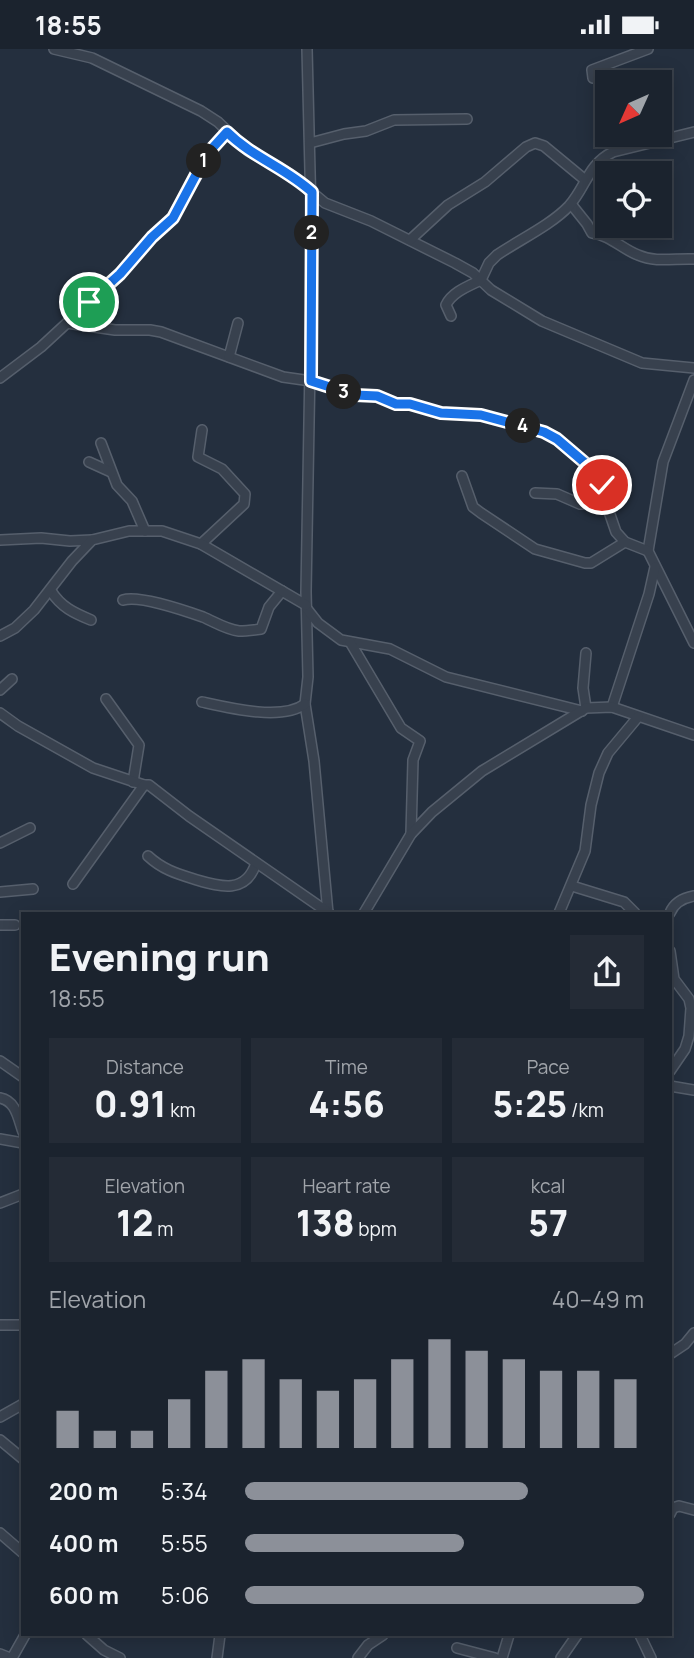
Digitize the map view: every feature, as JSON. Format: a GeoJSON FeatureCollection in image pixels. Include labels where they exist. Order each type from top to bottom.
{"type":"FeatureCollection","features":[{"type":"Feature","properties":{"kind":"street"},"geometry":{"type":"LineString","coordinates":[[54,49],[92,58],[209,117],[248,151],[290,174],[342,211],[410,240],[464,268],[491,290],[542,321],[603,349],[642,363],[694,368]]}},
{"type":"Feature","properties":{"kind":"street"},"geometry":{"type":"LineString","coordinates":[[307,49],[312,192],[308,677],[305,704],[314,761],[328,912]]}},
{"type":"Feature","properties":{"kind":"street"},"geometry":{"type":"LineString","coordinates":[[593,78],[592,70],[648,49]]}},
{"type":"Feature","properties":{"kind":"street"},"geometry":{"type":"LineString","coordinates":[[310,143],[366,131],[394,120],[467,119]]}},
{"type":"Feature","properties":{"kind":"street"},"geometry":{"type":"LineString","coordinates":[[0,378],[41,347],[120,274],[152,237],[173,218],[207,154],[227,132]]}},
{"type":"Feature","properties":{"kind":"street"},"geometry":{"type":"LineString","coordinates":[[451,316],[446,305],[448,300],[463,288],[481,280],[489,263],[497,255],[561,213],[601,158],[613,152],[694,132]]}},
{"type":"Feature","properties":{"kind":"street"},"geometry":{"type":"LineString","coordinates":[[410,240],[448,205],[485,182],[526,147],[535,143],[544,146],[584,179]]}},
{"type":"Feature","properties":{"kind":"street"},"geometry":{"type":"LineString","coordinates":[[570,204],[592,233],[621,244],[635,254],[656,260],[694,259]]}},
{"type":"Feature","properties":{"kind":"street"},"geometry":{"type":"LineString","coordinates":[[67,323],[115,330],[149,330],[283,377],[311,381],[355,395],[377,396],[396,404],[410,404],[441,413],[491,417],[551,435],[591,468],[602,485],[616,532],[625,542],[648,551]]}},
{"type":"Feature","properties":{"kind":"street"},"geometry":{"type":"LineString","coordinates":[[229,357],[238,323]]}},
{"type":"Feature","properties":{"kind":"street"},"geometry":{"type":"LineString","coordinates":[[694,380],[663,462],[648,551],[694,643]]}},
{"type":"Feature","properties":{"kind":"street"},"geometry":{"type":"LineString","coordinates":[[201,544],[244,505],[246,494],[222,469],[198,457],[202,430]]}},
{"type":"Feature","properties":{"kind":"street"},"geometry":{"type":"LineString","coordinates":[[101,443],[117,485],[132,501],[145,531]]}},
{"type":"Feature","properties":{"kind":"street"},"geometry":{"type":"LineString","coordinates":[[89,462],[112,473]]}},
{"type":"Feature","properties":{"kind":"street"},"geometry":{"type":"LineString","coordinates":[[462,476],[473,507],[535,549],[591,563],[625,542]]}},
{"type":"Feature","properties":{"kind":"street"},"geometry":{"type":"LineString","coordinates":[[535,493],[557,494],[580,504],[606,503]]}},
{"type":"Feature","properties":{"kind":"street"},"geometry":{"type":"LineString","coordinates":[[0,540],[92,540],[129,531],[162,531],[201,544],[282,591],[307,607],[331,634],[350,642],[390,649],[446,677],[584,710],[612,707],[694,734]]}},
{"type":"Feature","properties":{"kind":"street"},"geometry":{"type":"LineString","coordinates":[[0,636],[25,619],[92,540]]}},
{"type":"Feature","properties":{"kind":"street"},"geometry":{"type":"LineString","coordinates":[[612,707],[649,594],[655,567]]}},
{"type":"Feature","properties":{"kind":"street"},"geometry":{"type":"LineString","coordinates":[[51,591],[70,611],[91,620]]}},
{"type":"Feature","properties":{"kind":"street"},"geometry":{"type":"LineString","coordinates":[[123,600],[160,605],[203,617],[223,627],[246,631],[261,629],[269,607],[282,591]]}},
{"type":"Feature","properties":{"kind":"street"},"geometry":{"type":"LineString","coordinates":[[350,642],[401,728],[420,741],[413,761],[411,834]]}},
{"type":"Feature","properties":{"kind":"street"},"geometry":{"type":"LineString","coordinates":[[584,710],[586,653]]}},
{"type":"Feature","properties":{"kind":"street"},"geometry":{"type":"LineString","coordinates":[[0,690],[12,679]]}},
{"type":"Feature","properties":{"kind":"street"},"geometry":{"type":"LineString","coordinates":[[106,699],[139,745],[133,782]]}},
{"type":"Feature","properties":{"kind":"street"},"geometry":{"type":"LineString","coordinates":[[202,702],[269,712],[288,712],[305,704]]}},
{"type":"Feature","properties":{"kind":"street"},"geometry":{"type":"LineString","coordinates":[[365,912],[411,834],[448,797],[464,788],[482,771],[584,710]]}},
{"type":"Feature","properties":{"kind":"street"},"geometry":{"type":"LineString","coordinates":[[0,713],[93,768],[149,785],[327,912]]}},
{"type":"Feature","properties":{"kind":"street"},"geometry":{"type":"LineString","coordinates":[[559,912],[585,851],[591,805],[608,753],[638,717]]}},
{"type":"Feature","properties":{"kind":"street"},"geometry":{"type":"LineString","coordinates":[[73,884],[144,785]]}},
{"type":"Feature","properties":{"kind":"street"},"geometry":{"type":"LineString","coordinates":[[0,843],[30,828]]}},
{"type":"Feature","properties":{"kind":"street"},"geometry":{"type":"LineString","coordinates":[[148,856],[161,868],[221,887],[236,885],[249,878],[256,863]]}},
{"type":"Feature","properties":{"kind":"street"},"geometry":{"type":"LineString","coordinates":[[572,886],[624,902],[634,912]]}},
{"type":"Feature","properties":{"kind":"street"},"geometry":{"type":"LineString","coordinates":[[0,892],[33,889]]}},
{"type":"Feature","properties":{"kind":"street"},"geometry":{"type":"LineString","coordinates":[[670,912],[679,902],[694,896]]}},
{"type":"Feature","properties":{"kind":"street"},"geometry":{"type":"LineString","coordinates":[[0,925],[15,925]]}},
{"type":"Feature","properties":{"kind":"street"},"geometry":{"type":"LineString","coordinates":[[672,965],[674,979],[689,999],[691,1008],[685,1049],[672,1068]]}},
{"type":"Feature","properties":{"kind":"street"},"geometry":{"type":"LineString","coordinates":[[0,1061],[21,1076]]}},
{"type":"Feature","properties":{"kind":"street"},"geometry":{"type":"LineString","coordinates":[[672,1086],[694,1090]]}},
{"type":"Feature","properties":{"kind":"street"},"geometry":{"type":"LineString","coordinates":[[0,1098],[14,1105],[21,1126]]}},
{"type":"Feature","properties":{"kind":"street"},"geometry":{"type":"LineString","coordinates":[[0,1139],[21,1143]]}},
{"type":"Feature","properties":{"kind":"street"},"geometry":{"type":"LineString","coordinates":[[0,1203],[21,1195]]}},
{"type":"Feature","properties":{"kind":"street"},"geometry":{"type":"LineString","coordinates":[[0,1325],[21,1325]]}},
{"type":"Feature","properties":{"kind":"street"},"geometry":{"type":"LineString","coordinates":[[672,1353],[685,1344],[694,1333]]}},
{"type":"Feature","properties":{"kind":"street"},"geometry":{"type":"LineString","coordinates":[[0,1417],[21,1405]]}},
{"type":"Feature","properties":{"kind":"street"},"geometry":{"type":"LineString","coordinates":[[0,1440],[21,1457]]}},
{"type":"Feature","properties":{"kind":"street"},"geometry":{"type":"LineString","coordinates":[[672,1510],[679,1506],[694,1510]]}},
{"type":"Feature","properties":{"kind":"street"},"geometry":{"type":"LineString","coordinates":[[0,1533],[21,1551]]}},
{"type":"Feature","properties":{"kind":"street"},"geometry":{"type":"LineString","coordinates":[[0,1654],[11,1658],[24,1636]]}},
{"type":"Feature","properties":{"kind":"street"},"geometry":{"type":"LineString","coordinates":[[88,1636],[104,1650],[120,1658]]}},
{"type":"Feature","properties":{"kind":"street"},"geometry":{"type":"LineString","coordinates":[[217,1658],[220,1636]]}},
{"type":"Feature","properties":{"kind":"street"},"geometry":{"type":"LineString","coordinates":[[358,1658],[365,1648],[382,1636]]}},
{"type":"Feature","properties":{"kind":"street"},"geometry":{"type":"LineString","coordinates":[[502,1658],[509,1636]]}},
{"type":"Feature","properties":{"kind":"street"},"geometry":{"type":"LineString","coordinates":[[561,1658],[576,1636]]}},
{"type":"Feature","properties":{"kind":"street"},"geometry":{"type":"LineString","coordinates":[[640,1636],[651,1658]]}},
{"type":"Feature","properties":{"kind":"street"},"geometry":{"type":"LineString","coordinates":[[457,1648],[495,1658]]}},
{"type":"Feature","properties":{"kind":"route"},"geometry":{"type":"LineString","coordinates":[[89,302],[120,274],[152,237],[173,218],[207,154],[227,132],[248,151],[290,174],[312,192],[311,381],[355,395],[377,396],[396,404],[410,404],[441,413],[481,415],[544,432],[557,439],[591,468],[602,485]]}}]}
